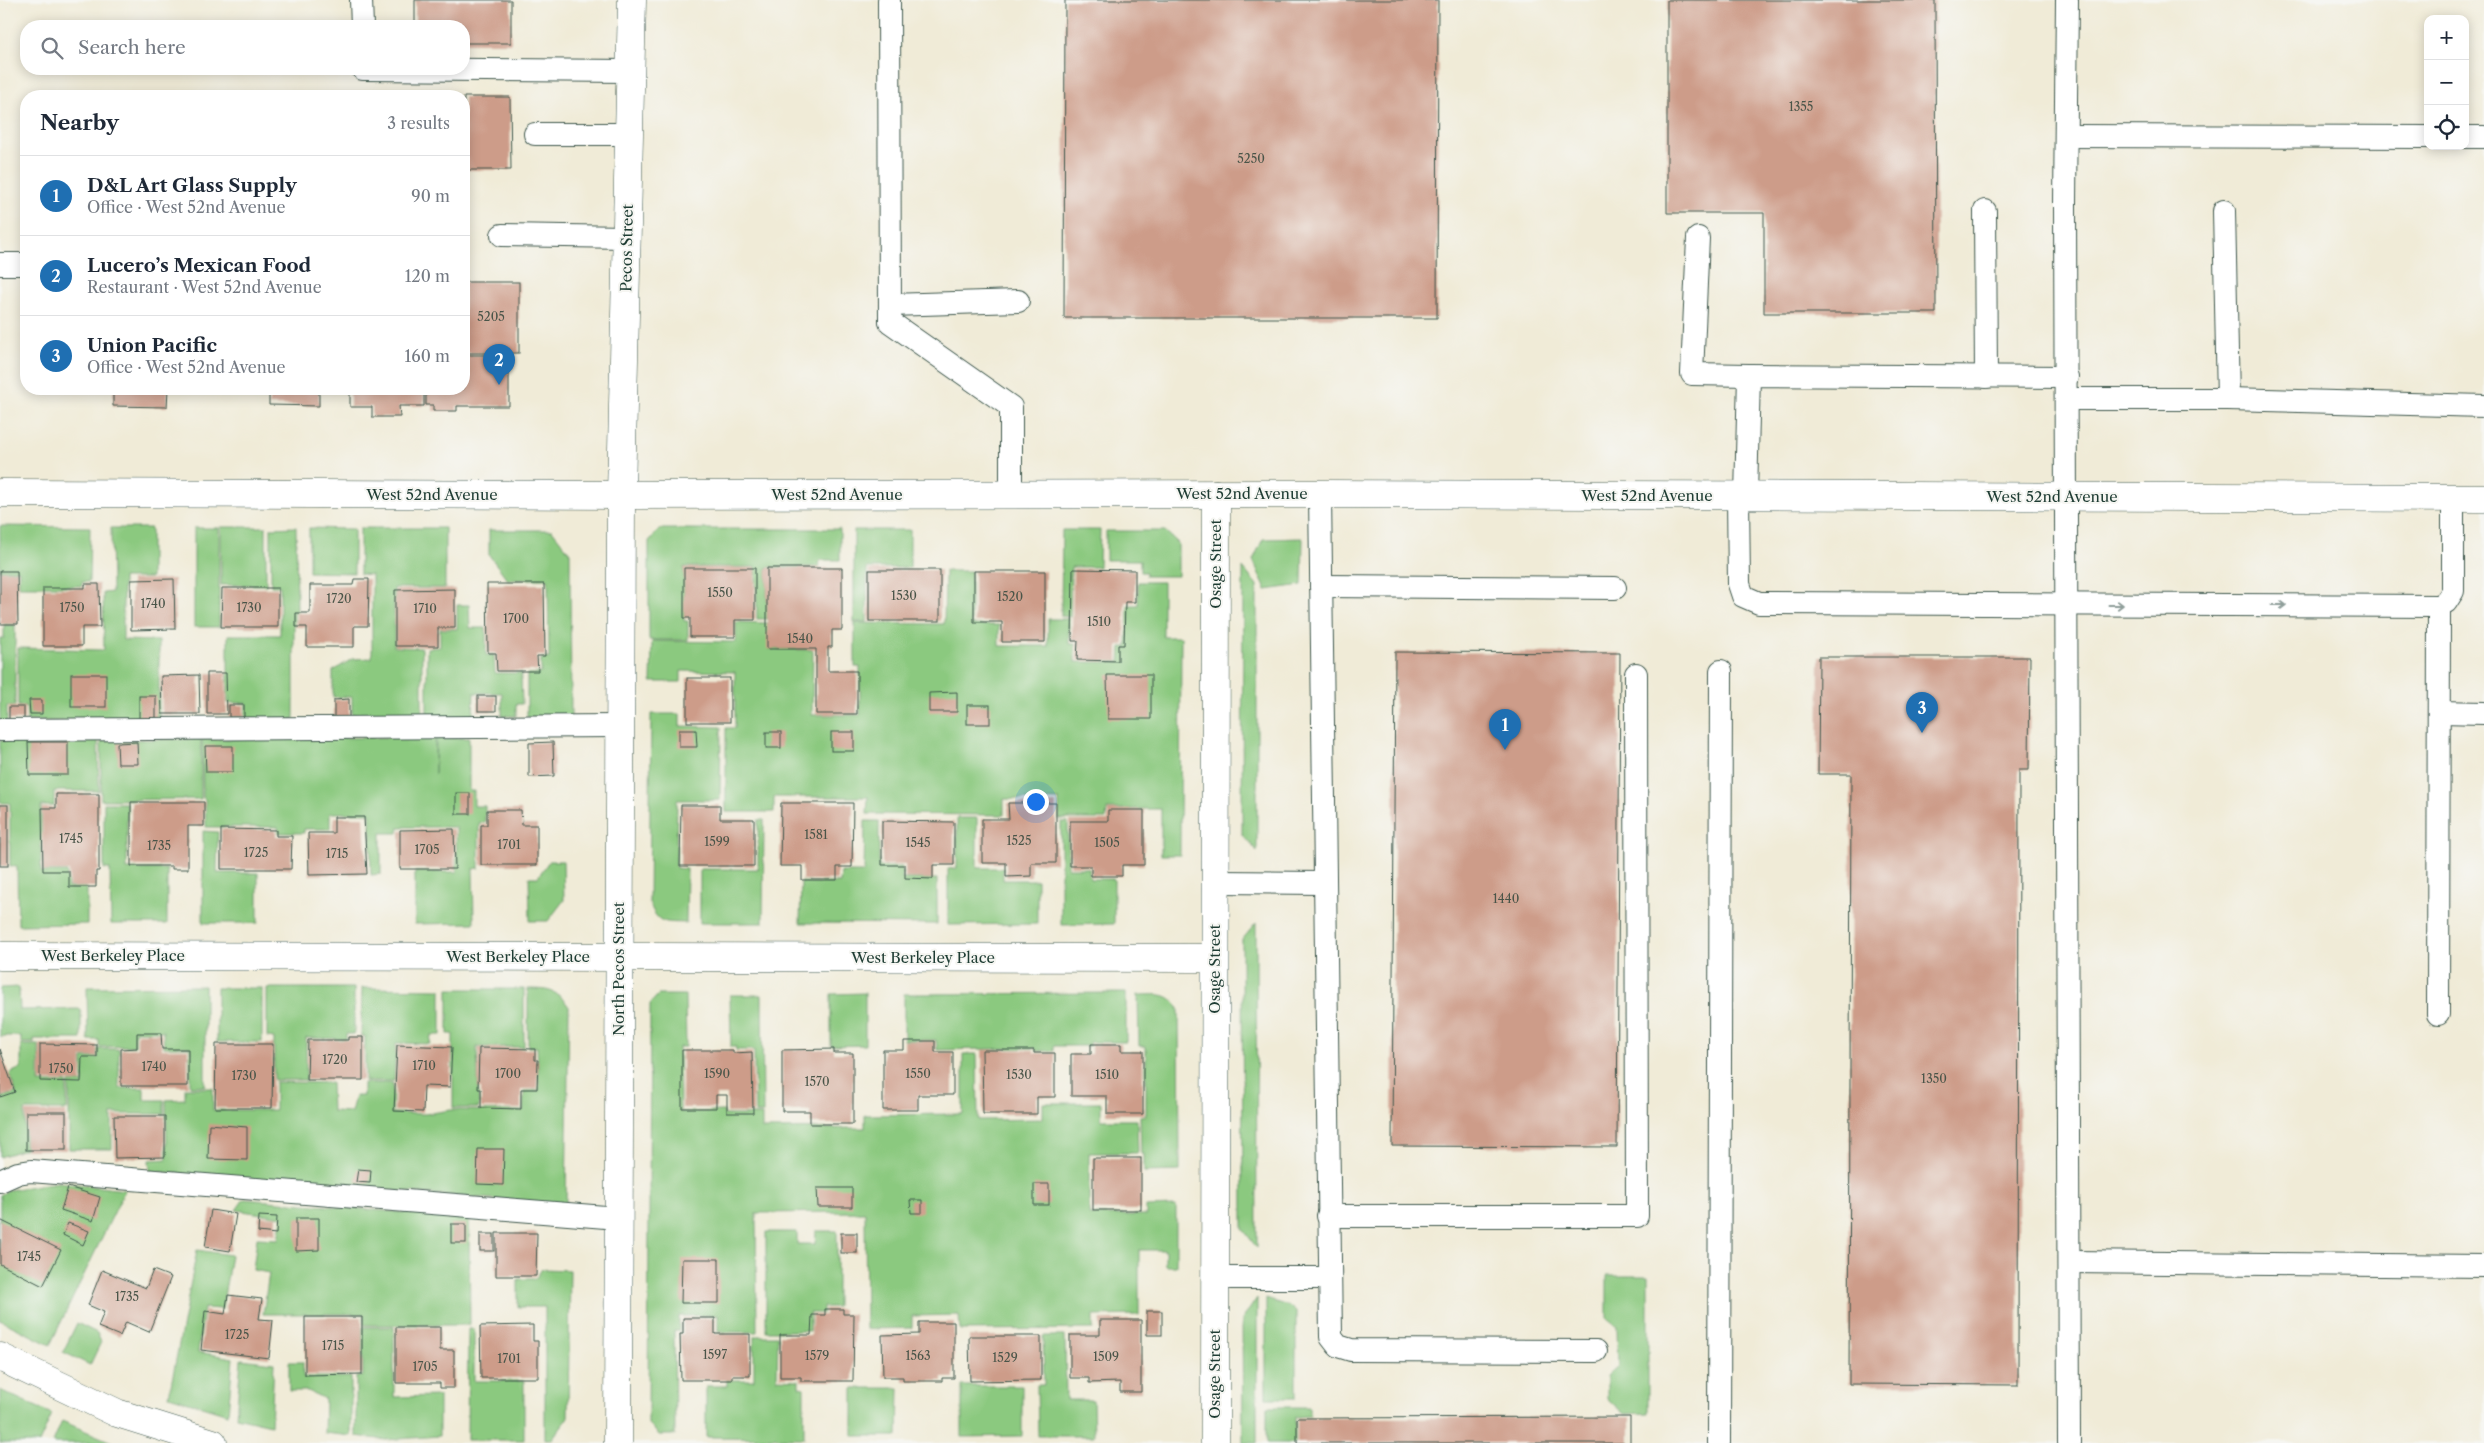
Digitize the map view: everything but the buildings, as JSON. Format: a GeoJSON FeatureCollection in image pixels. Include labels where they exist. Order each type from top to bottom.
{"type":"FeatureCollection","features":[{"type":"Feature","properties":{"kind":"street","name":"Pecos Street"},"geometry":{"type":"LineString","coordinates":[[621,495],[632,0]]}},
{"type":"Feature","properties":{"kind":"street","name":"West 52nd Avenue"},"geometry":{"type":"LineString","coordinates":[[0,492],[2484,498]]}},
{"type":"Feature","properties":{"kind":"street","name":"Osage Street"},"geometry":{"type":"LineString","coordinates":[[1215,1443],[1216,494]]}},
{"type":"Feature","properties":{"kind":"street","name":"North Pecos Street"},"geometry":{"type":"LineString","coordinates":[[618,1443],[621,495]]}},
{"type":"Feature","properties":{"kind":"street","name":"West Berkeley Place"},"geometry":{"type":"LineString","coordinates":[[0,956],[1215,958]]}},
{"type":"Feature","properties":{"kind":"street"},"geometry":{"type":"LineString","coordinates":[[0,1358],[117,1413],[214,1443]]}},
{"type":"Feature","properties":{"kind":"lane"},"geometry":{"type":"LineString","coordinates":[[361,0],[362,20]]}},
{"type":"Feature","properties":{"kind":"lane"},"geometry":{"type":"LineString","coordinates":[[889,0],[890,322],[1011,407],[1011,495]]}},
{"type":"Feature","properties":{"kind":"lane"},"geometry":{"type":"LineString","coordinates":[[2067,0],[2069,1443]]}},
{"type":"Feature","properties":{"kind":"lane"},"geometry":{"type":"LineString","coordinates":[[470,70],[631,71]]}},
{"type":"Feature","properties":{"kind":"lane"},"geometry":{"type":"LineString","coordinates":[[536,134],[629,134]]}},
{"type":"Feature","properties":{"kind":"lane"},"geometry":{"type":"LineString","coordinates":[[2066,136],[2424,137]]}},
{"type":"Feature","properties":{"kind":"lane"},"geometry":{"type":"LineString","coordinates":[[2469,137],[2484,137]]}},
{"type":"Feature","properties":{"kind":"lane"},"geometry":{"type":"LineString","coordinates":[[1985,211],[1986,377]]}},
{"type":"Feature","properties":{"kind":"lane"},"geometry":{"type":"LineString","coordinates":[[2224,211],[2228,399]]}},
{"type":"Feature","properties":{"kind":"lane"},"geometry":{"type":"LineString","coordinates":[[502,235],[627,237]]}},
{"type":"Feature","properties":{"kind":"lane"},"geometry":{"type":"LineString","coordinates":[[1698,238],[1692,374],[1986,377],[2067,388],[2228,399],[2484,406]]}},
{"type":"Feature","properties":{"kind":"lane"},"geometry":{"type":"LineString","coordinates":[[0,264],[20,264]]}},
{"type":"Feature","properties":{"kind":"lane"},"geometry":{"type":"LineString","coordinates":[[890,305],[1018,301]]}},
{"type":"Feature","properties":{"kind":"lane"},"geometry":{"type":"LineString","coordinates":[[1749,375],[1738,584],[1743,596],[1753,602],[2439,606],[2446,602],[2453,591],[2453,498]]}},
{"type":"Feature","properties":{"kind":"lane"},"geometry":{"type":"LineString","coordinates":[[1320,494],[1331,1338],[1344,1349],[1596,1351]]}},
{"type":"Feature","properties":{"kind":"lane"},"geometry":{"type":"LineString","coordinates":[[1321,586],[1614,588]]}},
{"type":"Feature","properties":{"kind":"lane"},"geometry":{"type":"LineString","coordinates":[[2438,1014],[2439,606]]}},
{"type":"Feature","properties":{"kind":"lane"},"geometry":{"type":"LineString","coordinates":[[1719,1443],[1721,671]]}},
{"type":"Feature","properties":{"kind":"lane"},"geometry":{"type":"LineString","coordinates":[[1328,1216],[1637,1216],[1636,674]]}},
{"type":"Feature","properties":{"kind":"lane"},"geometry":{"type":"LineString","coordinates":[[2440,712],[2484,713]]}},
{"type":"Feature","properties":{"kind":"lane"},"geometry":{"type":"LineString","coordinates":[[0,730],[620,726]]}},
{"type":"Feature","properties":{"kind":"lane"},"geometry":{"type":"LineString","coordinates":[[1215,882],[1324,883]]}},
{"type":"Feature","properties":{"kind":"lane"},"geometry":{"type":"LineString","coordinates":[[0,1181],[18,1173],[31,1171],[618,1218]]}},
{"type":"Feature","properties":{"kind":"lane"},"geometry":{"type":"LineString","coordinates":[[2068,1262],[2484,1266]]}},
{"type":"Feature","properties":{"kind":"lane"},"geometry":{"type":"LineString","coordinates":[[1215,1278],[1329,1278]]}},
{"type":"Feature","properties":{"kind":"green space"},"geometry":{"type":"Polygon","coordinates":[[[0,526],[90,527],[89,582],[82,582],[82,586],[19,586],[19,570],[0,570],[0,526]]]}},
{"type":"Feature","properties":{"kind":"green space"},"geometry":{"type":"Polygon","coordinates":[[[221,527],[266,527],[266,585],[221,585],[221,527]]]}},
{"type":"Feature","properties":{"kind":"green space"},"geometry":{"type":"Polygon","coordinates":[[[296,527],[297,612],[294,612],[294,719],[246,720],[246,703],[228,703],[228,635],[280,635],[280,586],[271,586],[271,528],[296,527]]]}},
{"type":"Feature","properties":{"kind":"green space"},"geometry":{"type":"Polygon","coordinates":[[[111,528],[151,528],[151,578],[123,578],[123,640],[159,641],[159,721],[27,721],[26,706],[18,706],[18,648],[104,650],[103,593],[112,592],[111,528]]]}},
{"type":"Feature","properties":{"kind":"green space"},"geometry":{"type":"Polygon","coordinates":[[[194,528],[219,528],[219,627],[194,627],[194,528]]]}},
{"type":"Feature","properties":{"kind":"green space"},"geometry":{"type":"Polygon","coordinates":[[[309,528],[354,529],[354,573],[309,572],[309,528]]]}},
{"type":"Feature","properties":{"kind":"green space"},"geometry":{"type":"Polygon","coordinates":[[[360,528],[445,528],[445,588],[394,588],[394,647],[422,648],[422,717],[352,717],[352,697],[333,697],[333,671],[352,659],[372,658],[372,575],[360,574],[360,528]]]}},
{"type":"Feature","properties":{"kind":"green space"},"geometry":{"type":"Polygon","coordinates":[[[660,529],[840,529],[840,560],[820,560],[819,567],[767,567],[767,619],[757,619],[756,567],[684,567],[684,621],[688,621],[688,640],[649,640],[649,541],[660,529]]]}},
{"type":"Feature","properties":{"kind":"green space"},"geometry":{"type":"Polygon","coordinates":[[[489,530],[552,530],[570,553],[571,717],[527,717],[527,674],[541,673],[541,659],[549,658],[548,579],[508,580],[489,555],[489,530]]]}},
{"type":"Feature","properties":{"kind":"green space"},"geometry":{"type":"Polygon","coordinates":[[[854,530],[910,530],[910,568],[867,568],[867,622],[854,622],[854,530]]]}},
{"type":"Feature","properties":{"kind":"green space"},"geometry":{"type":"Polygon","coordinates":[[[1062,530],[1100,530],[1099,567],[1071,567],[1070,617],[1061,616],[1062,530]]]}},
{"type":"Feature","properties":{"kind":"green space"},"geometry":{"type":"Polygon","coordinates":[[[1106,531],[1165,531],[1178,543],[1178,576],[1146,576],[1146,572],[1140,572],[1140,560],[1106,560],[1106,531]]]}},
{"type":"Feature","properties":{"kind":"green space"},"geometry":{"type":"Polygon","coordinates":[[[1303,538],[1302,585],[1266,590],[1253,560],[1263,539],[1303,538]]]}},
{"type":"Feature","properties":{"kind":"green space"},"geometry":{"type":"Polygon","coordinates":[[[1243,568],[1257,585],[1257,851],[1242,835],[1243,568]]]}},
{"type":"Feature","properties":{"kind":"green space"},"geometry":{"type":"Polygon","coordinates":[[[945,571],[971,571],[971,625],[999,625],[999,646],[1048,646],[1048,619],[1069,619],[1069,644],[1075,644],[1075,662],[1120,662],[1121,647],[1127,647],[1128,605],[1138,605],[1138,582],[1163,582],[1163,637],[1181,637],[1180,855],[1161,855],[1161,809],[1107,809],[1106,819],[1059,819],[1059,800],[1004,799],[1004,815],[867,814],[868,797],[774,797],[774,812],[726,812],[726,728],[735,728],[735,672],[681,671],[681,682],[651,682],[652,641],[736,642],[736,622],[768,623],[768,649],[813,650],[812,715],[860,715],[860,667],[855,667],[855,623],[944,624],[945,571]]]}},
{"type":"Feature","properties":{"kind":"green space"},"geometry":{"type":"Polygon","coordinates":[[[457,605],[469,605],[470,628],[486,628],[486,655],[494,655],[495,673],[521,673],[522,704],[516,704],[516,716],[502,716],[502,693],[474,693],[473,717],[427,717],[427,648],[440,647],[440,629],[457,629],[457,605]]]}},
{"type":"Feature","properties":{"kind":"green space"},"geometry":{"type":"Polygon","coordinates":[[[4,625],[15,625],[15,706],[7,706],[7,722],[0,722],[0,638],[4,638],[4,625]]]}},
{"type":"Feature","properties":{"kind":"green space"},"geometry":{"type":"Polygon","coordinates":[[[651,714],[680,714],[680,726],[721,727],[720,800],[677,800],[676,868],[687,869],[686,923],[663,921],[655,915],[649,902],[651,714]]]}},
{"type":"Feature","properties":{"kind":"green space"},"geometry":{"type":"Polygon","coordinates":[[[435,737],[435,774],[436,738],[469,738],[469,791],[474,791],[474,806],[485,806],[485,822],[479,823],[479,868],[473,869],[474,923],[415,924],[415,872],[457,872],[456,827],[399,827],[398,833],[381,833],[381,874],[371,875],[370,813],[330,813],[330,829],[304,829],[304,833],[279,833],[278,827],[206,827],[205,799],[203,798],[202,739],[435,737]]]}},
{"type":"Feature","properties":{"kind":"green space"},"geometry":{"type":"Polygon","coordinates":[[[201,739],[201,799],[101,800],[101,740],[201,739]]]}},
{"type":"Feature","properties":{"kind":"green space"},"geometry":{"type":"Polygon","coordinates":[[[98,740],[99,791],[54,791],[54,806],[41,806],[41,872],[67,872],[68,888],[87,888],[87,924],[18,925],[17,866],[10,866],[10,803],[0,803],[0,741],[98,740]]]}},
{"type":"Feature","properties":{"kind":"green space"},"geometry":{"type":"Polygon","coordinates":[[[104,803],[127,803],[127,869],[167,869],[167,924],[111,924],[110,869],[104,869],[104,803]]]}},
{"type":"Feature","properties":{"kind":"green space"},"geometry":{"type":"Polygon","coordinates":[[[957,818],[977,818],[977,868],[1003,868],[1003,880],[1037,880],[1037,924],[948,925],[948,869],[957,868],[957,818]]]}},
{"type":"Feature","properties":{"kind":"green space"},"geometry":{"type":"Polygon","coordinates":[[[758,820],[764,820],[763,923],[700,923],[700,869],[758,869],[758,820]]]}},
{"type":"Feature","properties":{"kind":"green space"},"geometry":{"type":"Polygon","coordinates":[[[865,821],[879,821],[879,867],[902,867],[902,879],[937,879],[937,924],[800,923],[801,882],[840,883],[841,872],[864,872],[865,821]]]}},
{"type":"Feature","properties":{"kind":"green space"},"geometry":{"type":"Polygon","coordinates":[[[1061,822],[1068,822],[1068,868],[1089,868],[1090,879],[1114,879],[1114,924],[1061,925],[1061,822]]]}},
{"type":"Feature","properties":{"kind":"green space"},"geometry":{"type":"Polygon","coordinates":[[[203,831],[218,832],[217,873],[258,873],[258,923],[203,923],[203,831]]]}},
{"type":"Feature","properties":{"kind":"green space"},"geometry":{"type":"Polygon","coordinates":[[[549,861],[563,861],[564,900],[548,921],[530,921],[529,877],[538,877],[549,861]]]}},
{"type":"Feature","properties":{"kind":"green space"},"geometry":{"type":"Polygon","coordinates":[[[1256,923],[1257,1248],[1243,1229],[1242,940],[1256,923]]]}},
{"type":"Feature","properties":{"kind":"green space"},"geometry":{"type":"Polygon","coordinates":[[[205,986],[205,1086],[190,1086],[190,1047],[164,1047],[163,1031],[135,1031],[135,1046],[99,1047],[99,1040],[88,1040],[87,987],[205,986]]]}},
{"type":"Feature","properties":{"kind":"green space"},"geometry":{"type":"Polygon","coordinates":[[[19,987],[20,1010],[81,1009],[81,1039],[34,1039],[34,1043],[21,1043],[21,1036],[0,1036],[0,988],[19,987]]]}},
{"type":"Feature","properties":{"kind":"green space"},"geometry":{"type":"Polygon","coordinates":[[[217,988],[262,988],[262,1042],[217,1042],[217,988]]]}},
{"type":"Feature","properties":{"kind":"green space"},"geometry":{"type":"Polygon","coordinates":[[[267,988],[354,988],[354,1034],[346,1034],[346,1039],[306,1038],[306,1080],[274,1080],[274,1038],[267,1037],[267,988]]]}},
{"type":"Feature","properties":{"kind":"green space"},"geometry":{"type":"Polygon","coordinates":[[[362,988],[441,989],[441,1035],[431,1035],[430,1044],[396,1043],[394,1081],[365,1081],[365,1036],[361,1036],[362,988]]]}},
{"type":"Feature","properties":{"kind":"green space"},"geometry":{"type":"Polygon","coordinates":[[[448,989],[524,989],[524,1047],[477,1047],[479,1108],[453,1108],[453,1034],[448,1034],[448,989]]]}},
{"type":"Feature","properties":{"kind":"green space"},"geometry":{"type":"Polygon","coordinates":[[[528,989],[541,989],[552,992],[561,997],[569,1007],[566,1205],[150,1171],[149,1160],[167,1159],[166,1100],[185,1099],[185,1088],[213,1088],[213,1110],[275,1110],[275,1082],[331,1083],[332,1111],[351,1112],[355,1096],[363,1096],[363,1083],[393,1083],[392,1113],[425,1114],[451,1110],[523,1111],[524,1091],[539,1090],[537,1047],[528,1047],[528,989]]]}},
{"type":"Feature","properties":{"kind":"green space"},"geometry":{"type":"Polygon","coordinates":[[[865,993],[865,1045],[831,1046],[831,994],[865,993]]]}},
{"type":"Feature","properties":{"kind":"green space"},"geometry":{"type":"Polygon","coordinates":[[[1126,993],[1126,1042],[1090,1042],[1089,1046],[1054,1046],[1054,1051],[1036,1051],[1035,1048],[937,1050],[936,1040],[904,1040],[904,994],[1126,993]]]}},
{"type":"Feature","properties":{"kind":"green space"},"geometry":{"type":"Polygon","coordinates":[[[658,995],[685,995],[686,1047],[679,1047],[680,1112],[724,1111],[724,1115],[762,1115],[762,1129],[865,1128],[865,1115],[963,1114],[963,1054],[977,1054],[978,1120],[1043,1119],[1043,1103],[1101,1103],[1101,1120],[1137,1120],[1138,1153],[1089,1153],[1089,1215],[1146,1215],[1146,1207],[1176,1206],[1176,1266],[1165,1266],[1165,1250],[1139,1250],[1139,1315],[1093,1316],[1093,1329],[960,1330],[959,1315],[912,1316],[912,1328],[866,1329],[865,1212],[756,1213],[757,1332],[718,1332],[718,1315],[679,1316],[679,1331],[674,1331],[675,1435],[659,1435],[648,1424],[650,1004],[658,995]]]}},
{"type":"Feature","properties":{"kind":"green space"},"geometry":{"type":"Polygon","coordinates":[[[730,995],[762,995],[763,1113],[755,1113],[754,1050],[736,1050],[736,1047],[731,1047],[730,995]]]}},
{"type":"Feature","properties":{"kind":"green space"},"geometry":{"type":"Polygon","coordinates":[[[1138,995],[1166,996],[1179,1008],[1180,1171],[1144,1172],[1144,1154],[1141,1154],[1140,1116],[1146,1115],[1146,1046],[1139,1046],[1138,995]]]}},
{"type":"Feature","properties":{"kind":"green space"},"geometry":{"type":"Polygon","coordinates":[[[21,1045],[39,1045],[39,1083],[67,1083],[67,1110],[25,1110],[25,1149],[0,1157],[0,1098],[16,1093],[10,1073],[21,1068],[21,1045]]]}},
{"type":"Feature","properties":{"kind":"green space"},"geometry":{"type":"Polygon","coordinates":[[[98,1049],[119,1049],[119,1088],[144,1088],[144,1100],[164,1100],[164,1114],[112,1114],[112,1149],[69,1149],[69,1083],[83,1083],[83,1058],[98,1058],[98,1049]]]}},
{"type":"Feature","properties":{"kind":"green space"},"geometry":{"type":"Polygon","coordinates":[[[58,1182],[125,1190],[50,1345],[0,1320],[0,1195],[9,1190],[58,1182]]]}},
{"type":"Feature","properties":{"kind":"green space"},"geometry":{"type":"Polygon","coordinates":[[[244,1199],[469,1218],[470,1325],[364,1325],[364,1314],[263,1314],[269,1273],[253,1270],[257,1238],[278,1239],[282,1217],[236,1210],[244,1199]]]}},
{"type":"Feature","properties":{"kind":"green space"},"geometry":{"type":"Polygon","coordinates":[[[816,1231],[837,1231],[837,1307],[823,1307],[823,1313],[810,1313],[810,1331],[766,1331],[766,1232],[797,1232],[797,1244],[815,1244],[816,1231]]]}},
{"type":"Feature","properties":{"kind":"green space"},"geometry":{"type":"Polygon","coordinates":[[[197,1250],[231,1255],[222,1309],[204,1308],[198,1352],[233,1358],[228,1414],[169,1396],[197,1250]]]}},
{"type":"Feature","properties":{"kind":"green space"},"geometry":{"type":"Polygon","coordinates":[[[542,1269],[570,1270],[568,1417],[552,1439],[545,1439],[545,1307],[518,1307],[518,1279],[535,1279],[542,1269]]]}},
{"type":"Feature","properties":{"kind":"green space"},"geometry":{"type":"Polygon","coordinates":[[[1607,1276],[1648,1276],[1648,1413],[1624,1414],[1607,1398],[1607,1376],[1618,1366],[1617,1327],[1607,1319],[1607,1276]]]}},
{"type":"Feature","properties":{"kind":"green space"},"geometry":{"type":"Polygon","coordinates":[[[1257,1298],[1257,1443],[1243,1443],[1242,1320],[1257,1298]]]}},
{"type":"Feature","properties":{"kind":"green space"},"geometry":{"type":"Polygon","coordinates":[[[1266,1299],[1291,1307],[1296,1312],[1296,1398],[1266,1398],[1266,1299]]]}},
{"type":"Feature","properties":{"kind":"green space"},"geometry":{"type":"Polygon","coordinates":[[[77,1323],[97,1333],[101,1342],[90,1365],[63,1352],[77,1323]]]}},
{"type":"Feature","properties":{"kind":"green space"},"geometry":{"type":"Polygon","coordinates":[[[363,1327],[394,1327],[394,1397],[439,1396],[439,1436],[386,1440],[356,1436],[356,1377],[363,1376],[363,1327]]]}},
{"type":"Feature","properties":{"kind":"green space"},"geometry":{"type":"Polygon","coordinates":[[[468,1329],[474,1329],[474,1381],[524,1381],[524,1440],[467,1440],[468,1329]]]}},
{"type":"Feature","properties":{"kind":"green space"},"geometry":{"type":"Polygon","coordinates":[[[754,1336],[778,1336],[777,1379],[799,1380],[799,1387],[804,1388],[804,1438],[706,1437],[706,1386],[727,1386],[727,1380],[754,1380],[754,1336]]]}},
{"type":"Feature","properties":{"kind":"green space"},"geometry":{"type":"Polygon","coordinates":[[[1043,1336],[1065,1336],[1066,1400],[1093,1400],[1094,1436],[1038,1436],[1037,1385],[1044,1385],[1043,1336]]]}},
{"type":"Feature","properties":{"kind":"green space"},"geometry":{"type":"Polygon","coordinates":[[[241,1359],[274,1363],[271,1425],[236,1417],[241,1359]]]}},
{"type":"Feature","properties":{"kind":"green space"},"geometry":{"type":"Polygon","coordinates":[[[289,1362],[303,1362],[303,1377],[351,1377],[351,1436],[324,1433],[325,1399],[308,1391],[289,1391],[289,1362]]]}},
{"type":"Feature","properties":{"kind":"green space"},"geometry":{"type":"Polygon","coordinates":[[[962,1386],[1022,1386],[1022,1436],[962,1437],[962,1386]]]}},
{"type":"Feature","properties":{"kind":"green space"},"geometry":{"type":"Polygon","coordinates":[[[853,1388],[899,1388],[898,1436],[853,1436],[853,1388]]]}},
{"type":"Feature","properties":{"kind":"green space"},"geometry":{"type":"Polygon","coordinates":[[[0,1390],[52,1414],[39,1443],[0,1443],[0,1390]]]}},
{"type":"Feature","properties":{"kind":"green space"},"geometry":{"type":"Polygon","coordinates":[[[1267,1407],[1310,1407],[1310,1416],[1295,1417],[1295,1443],[1267,1443],[1267,1407]]]}},
{"type":"Feature","properties":{"kind":"green space"},"geometry":{"type":"Polygon","coordinates":[[[62,1421],[114,1443],[53,1443],[62,1421]]]}},
{"type":"Feature","properties":{"kind":"place","name":"Lucero’s Mexican Food"},"geometry":{"type":"Point","coordinates":[499,385]}},
{"type":"Feature","properties":{"kind":"place","name":"Union Pacific"},"geometry":{"type":"Point","coordinates":[1922,733]}},
{"type":"Feature","properties":{"kind":"place","name":"D&L Art Glass Supply"},"geometry":{"type":"Point","coordinates":[1505,750]}}]}
